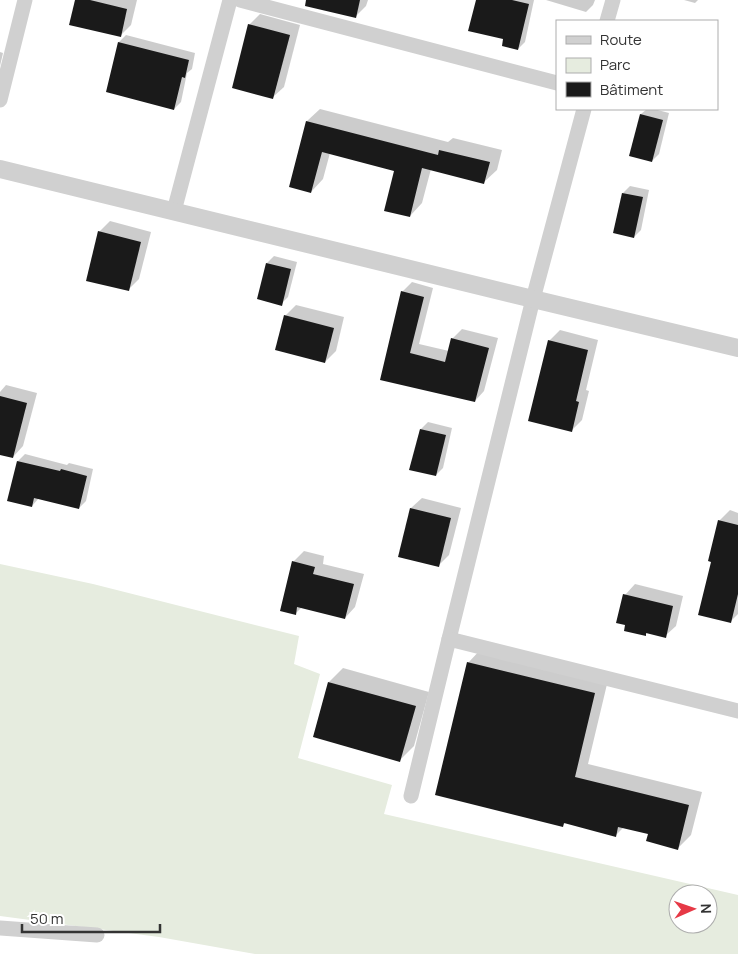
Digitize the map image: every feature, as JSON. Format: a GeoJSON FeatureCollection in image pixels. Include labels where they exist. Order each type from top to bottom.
{"type":"FeatureCollection","features":[{"type":"Feature","properties":{"kind":"street"},"geometry":{"type":"LineString","coordinates":[[0,100],[25,0]]}},
{"type":"Feature","properties":{"kind":"street"},"geometry":{"type":"LineString","coordinates":[[174,211],[230,0]]}},
{"type":"Feature","properties":{"kind":"street"},"geometry":{"type":"LineString","coordinates":[[240,0],[556,83]]}},
{"type":"Feature","properties":{"kind":"street"},"geometry":{"type":"LineString","coordinates":[[607,20],[613,0]]}},
{"type":"Feature","properties":{"kind":"street"},"geometry":{"type":"LineString","coordinates":[[410,796],[533,299],[584,110]]}},
{"type":"Feature","properties":{"kind":"street"},"geometry":{"type":"LineString","coordinates":[[0,168],[738,348]]}},
{"type":"Feature","properties":{"kind":"street"},"geometry":{"type":"LineString","coordinates":[[449,639],[738,711]]}},
{"type":"Feature","properties":{"kind":"street"},"geometry":{"type":"LineString","coordinates":[[0,928],[97,935]]}},
{"type":"Feature","properties":{"kind":"green space"},"geometry":{"type":"Polygon","coordinates":[[[0,564],[93,584],[299,636],[294,664],[320,674],[298,758],[392,785],[384,814],[690,884],[668,884],[668,934],[718,934],[718,890],[738,895],[738,954],[255,954],[159,937],[0,916],[0,564]]]}},
{"type":"Feature","properties":{"kind":"building"},"geometry":{"type":"Polygon","coordinates":[[[75,0],[90,0],[127,9],[121,37],[69,25],[75,0]]]}},
{"type":"Feature","properties":{"kind":"building"},"geometry":{"type":"Polygon","coordinates":[[[306,0],[360,0],[356,18],[305,6],[306,0]]]}},
{"type":"Feature","properties":{"kind":"building"},"geometry":{"type":"Polygon","coordinates":[[[476,0],[512,0],[529,4],[518,50],[502,46],[503,39],[468,31],[476,0]]]}},
{"type":"Feature","properties":{"kind":"building"},"geometry":{"type":"Polygon","coordinates":[[[248,24],[290,35],[273,99],[232,88],[248,24]]]}},
{"type":"Feature","properties":{"kind":"building"},"geometry":{"type":"Polygon","coordinates":[[[118,42],[189,60],[185,78],[182,77],[174,110],[106,92],[118,42]]]}},
{"type":"Feature","properties":{"kind":"building"},"geometry":{"type":"Polygon","coordinates":[[[640,114],[663,120],[652,162],[629,156],[640,114]]]}},
{"type":"Feature","properties":{"kind":"building"},"geometry":{"type":"Polygon","coordinates":[[[306,121],[438,155],[439,150],[490,162],[484,184],[422,168],[410,217],[384,211],[394,171],[322,152],[311,193],[289,187],[306,121]]]}},
{"type":"Feature","properties":{"kind":"building"},"geometry":{"type":"Polygon","coordinates":[[[622,193],[643,197],[634,238],[613,233],[622,193]]]}},
{"type":"Feature","properties":{"kind":"building"},"geometry":{"type":"Polygon","coordinates":[[[98,231],[141,242],[129,291],[86,281],[98,231]]]}},
{"type":"Feature","properties":{"kind":"building"},"geometry":{"type":"Polygon","coordinates":[[[266,263],[291,269],[282,306],[257,299],[266,263]]]}},
{"type":"Feature","properties":{"kind":"building"},"geometry":{"type":"Polygon","coordinates":[[[401,291],[424,297],[410,353],[445,362],[451,338],[489,348],[475,402],[380,380],[401,291]]]}},
{"type":"Feature","properties":{"kind":"building"},"geometry":{"type":"Polygon","coordinates":[[[284,315],[334,328],[325,363],[275,350],[284,315]]]}},
{"type":"Feature","properties":{"kind":"building"},"geometry":{"type":"Polygon","coordinates":[[[548,340],[588,350],[576,401],[579,402],[572,432],[528,421],[548,340]]]}},
{"type":"Feature","properties":{"kind":"building"},"geometry":{"type":"Polygon","coordinates":[[[0,396],[27,403],[13,458],[0,455],[0,396]]]}},
{"type":"Feature","properties":{"kind":"building"},"geometry":{"type":"Polygon","coordinates":[[[420,429],[446,435],[436,476],[409,470],[420,429]]]}},
{"type":"Feature","properties":{"kind":"building"},"geometry":{"type":"Polygon","coordinates":[[[17,461],[87,476],[79,509],[34,498],[32,507],[7,501],[17,461]]]}},
{"type":"Feature","properties":{"kind":"building"},"geometry":{"type":"Polygon","coordinates":[[[410,508],[451,518],[439,567],[398,557],[410,508]]]}},
{"type":"Feature","properties":{"kind":"building"},"geometry":{"type":"Polygon","coordinates":[[[718,520],[738,525],[738,594],[731,623],[698,615],[711,562],[708,561],[718,520]]]}},
{"type":"Feature","properties":{"kind":"building"},"geometry":{"type":"Polygon","coordinates":[[[292,561],[315,567],[313,574],[354,584],[345,619],[297,607],[296,615],[280,611],[292,561]]]}},
{"type":"Feature","properties":{"kind":"building"},"geometry":{"type":"Polygon","coordinates":[[[623,594],[673,606],[666,638],[646,633],[646,636],[624,631],[625,625],[616,623],[623,594]]]}},
{"type":"Feature","properties":{"kind":"building"},"geometry":{"type":"Polygon","coordinates":[[[467,662],[595,693],[575,777],[689,805],[678,850],[646,841],[648,834],[618,827],[616,837],[564,823],[563,827],[435,795],[467,662]]]}},
{"type":"Feature","properties":{"kind":"building"},"geometry":{"type":"Polygon","coordinates":[[[328,682],[416,706],[400,762],[313,737],[328,682]]]}}]}
